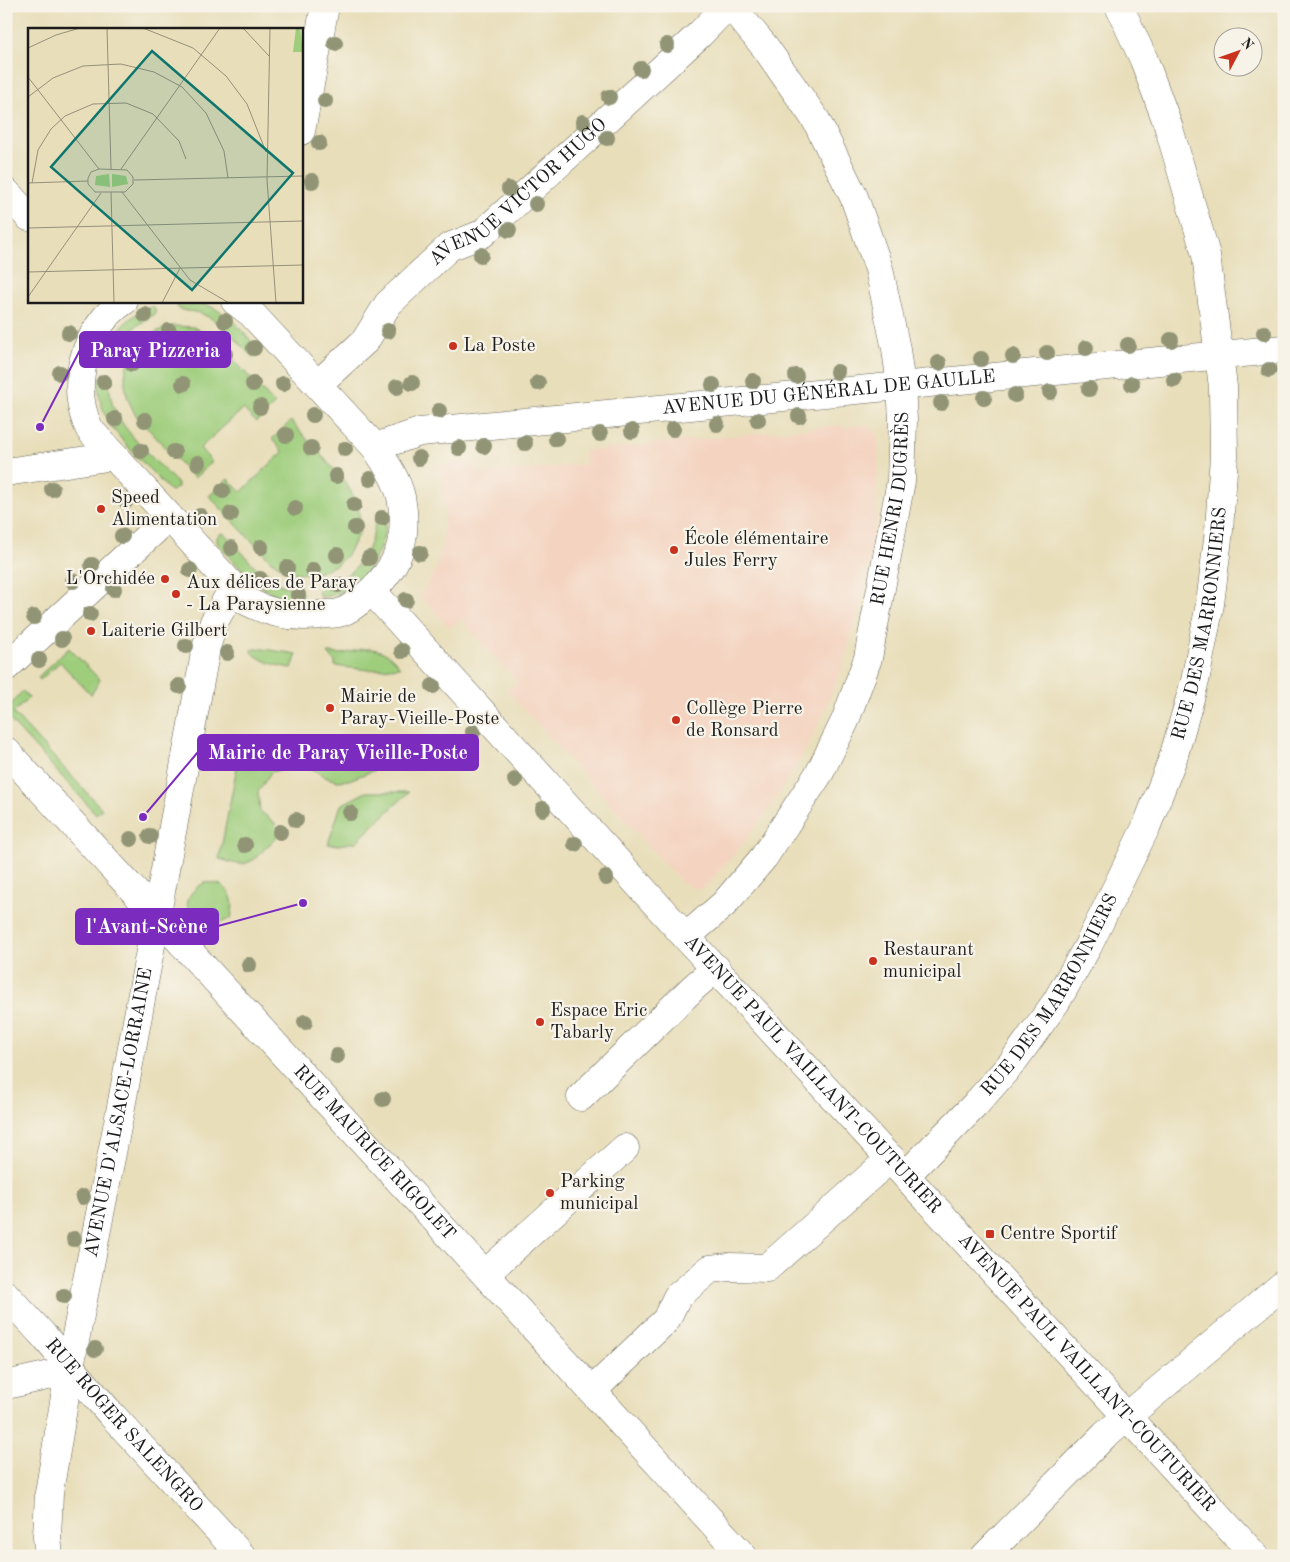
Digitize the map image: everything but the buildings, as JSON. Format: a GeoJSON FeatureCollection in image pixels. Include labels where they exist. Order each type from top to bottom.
{"type":"FeatureCollection","features":[{"type":"Feature","properties":{"kind":"street"},"geometry":{"type":"LineString","coordinates":[[302,126],[325,6]]}},
{"type":"Feature","properties":{"kind":"street","name":"AVENUE VICTOR HUGO"},"geometry":{"type":"LineString","coordinates":[[318,384],[365,340],[388,304],[449,247],[482,234],[700,34],[727,6]]}},
{"type":"Feature","properties":{"kind":"street","name":"RUE HENRI DUGRÈS"},"geometry":{"type":"LineString","coordinates":[[686,936],[724,904],[764,857],[820,772],[846,721],[868,658],[900,481],[903,420],[901,386],[879,269],[854,197],[816,120],[765,47],[731,6]]}},
{"type":"Feature","properties":{"kind":"street","name":"RUE DES MARRONNIERS"},"geometry":{"type":"LineString","coordinates":[[592,1391],[666,1320],[677,1297],[710,1269],[729,1267],[767,1268],[898,1166],[933,1150],[981,1098],[1012,1063],[1056,1002],[1088,946],[1147,824],[1173,758],[1195,681],[1210,604],[1220,530],[1224,456],[1223,388],[1206,255],[1168,124],[1144,60],[1119,6]]}},
{"type":"Feature","properties":{"kind":"street"},"geometry":{"type":"LineString","coordinates":[[6,192],[28,216]]}},
{"type":"Feature","properties":{"kind":"street"},"geometry":{"type":"LineString","coordinates":[[114,304],[96,329],[84,359],[80,383],[80,403],[83,417],[90,430],[246,601],[262,609],[280,614],[311,617],[342,612],[358,603],[372,591],[389,573],[399,554],[404,531],[401,496],[389,467],[375,447],[248,305]]}},
{"type":"Feature","properties":{"kind":"street","name":"AVENUE DU GÉNÉRAL DE GAULLE"},"geometry":{"type":"LineString","coordinates":[[375,447],[420,432],[1284,349]]}},
{"type":"Feature","properties":{"kind":"street"},"geometry":{"type":"LineString","coordinates":[[6,472],[114,456]]}},
{"type":"Feature","properties":{"kind":"street"},"geometry":{"type":"LineString","coordinates":[[6,666],[169,517]]}},
{"type":"Feature","properties":{"kind":"street","name":"AVENUE D'ALSACE-LORRAINE"},"geometry":{"type":"LineString","coordinates":[[49,1556],[47,1537],[49,1493],[70,1366],[206,648],[214,622],[233,588]]}},
{"type":"Feature","properties":{"kind":"street","name":"AVENUE PAUL VAILLANT-COUTURIER"},"geometry":{"type":"LineString","coordinates":[[372,591],[1255,1556]]}},
{"type":"Feature","properties":{"kind":"street","name":"RUE MAURICE RIGOLET"},"geometry":{"type":"LineString","coordinates":[[6,751],[743,1556]]}},
{"type":"Feature","properties":{"kind":"street"},"geometry":{"type":"LineString","coordinates":[[582,1097],[716,968]]}},
{"type":"Feature","properties":{"kind":"street"},"geometry":{"type":"LineString","coordinates":[[485,1274],[625,1148]]}},
{"type":"Feature","properties":{"kind":"street"},"geometry":{"type":"LineString","coordinates":[[985,1556],[1104,1436],[1274,1292],[1284,1268]]}},
{"type":"Feature","properties":{"kind":"street","name":"RUE ROGER SALENGRO"},"geometry":{"type":"LineString","coordinates":[[6,1295],[117,1420],[242,1556]]}},
{"type":"Feature","properties":{"kind":"street"},"geometry":{"type":"LineString","coordinates":[[6,1386],[51,1375],[70,1366]]}},
{"type":"Feature","properties":{"kind":"shaded area"},"geometry":{"type":"Polygon","coordinates":[[[842,425],[843,428],[861,425],[868,426],[878,435],[879,443],[874,536],[865,586],[842,667],[807,747],[775,800],[741,846],[708,884],[700,889],[692,888],[685,882],[683,884],[507,691],[517,682],[460,619],[450,628],[420,596],[435,571],[443,538],[444,498],[439,475],[434,465],[477,461],[478,474],[585,464],[584,451],[842,425]]]}},
{"type":"Feature","properties":{"kind":"green space"},"geometry":{"type":"Polygon","coordinates":[[[180,302],[191,302],[200,303],[217,310],[239,327],[260,353],[254,358],[230,334],[210,318],[177,307],[180,302]]]}},
{"type":"Feature","properties":{"kind":"green space"},"geometry":{"type":"Polygon","coordinates":[[[153,306],[155,314],[129,332],[118,350],[111,355],[105,349],[120,328],[138,313],[153,306]]]}},
{"type":"Feature","properties":{"kind":"green space"},"geometry":{"type":"Polygon","coordinates":[[[173,326],[193,327],[210,335],[275,404],[256,422],[243,409],[200,448],[212,462],[194,478],[138,418],[130,404],[126,389],[125,375],[128,362],[135,350],[144,340],[157,332],[173,326]]]}},
{"type":"Feature","properties":{"kind":"green space"},"geometry":{"type":"Polygon","coordinates":[[[102,375],[107,376],[113,406],[124,426],[177,483],[178,487],[172,491],[133,453],[113,429],[103,410],[99,394],[99,380],[102,375]]]}},
{"type":"Feature","properties":{"kind":"green space"},"geometry":{"type":"Polygon","coordinates":[[[291,421],[345,482],[358,503],[359,533],[347,555],[336,565],[315,574],[288,572],[270,560],[209,496],[228,479],[241,492],[283,452],[272,439],[291,421]]]}},
{"type":"Feature","properties":{"kind":"green space"},"geometry":{"type":"Polygon","coordinates":[[[380,512],[386,515],[385,529],[382,543],[368,569],[359,580],[347,589],[334,595],[320,597],[318,593],[322,587],[348,574],[361,560],[373,534],[376,515],[380,512]]]}},
{"type":"Feature","properties":{"kind":"green space"},"geometry":{"type":"Polygon","coordinates":[[[221,533],[225,534],[260,572],[284,586],[299,589],[302,592],[302,598],[291,600],[280,597],[267,591],[255,582],[217,543],[217,537],[221,533]]]}},
{"type":"Feature","properties":{"kind":"green space"},"geometry":{"type":"Polygon","coordinates":[[[69,648],[100,680],[91,695],[60,662],[40,680],[38,677],[69,648]]]}},
{"type":"Feature","properties":{"kind":"green space"},"geometry":{"type":"Polygon","coordinates":[[[255,649],[297,654],[292,668],[264,661],[250,651],[255,649]]]}},
{"type":"Feature","properties":{"kind":"green space"},"geometry":{"type":"Polygon","coordinates":[[[363,649],[374,649],[384,652],[400,667],[368,670],[335,666],[335,662],[328,653],[342,654],[363,649]]]}},
{"type":"Feature","properties":{"kind":"green space"},"geometry":{"type":"Polygon","coordinates":[[[23,691],[29,698],[13,713],[102,809],[96,814],[9,719],[12,703],[23,691]]]}},
{"type":"Feature","properties":{"kind":"green space"},"geometry":{"type":"Polygon","coordinates":[[[241,746],[261,746],[262,753],[342,749],[352,757],[373,756],[387,759],[380,768],[349,780],[338,781],[327,778],[314,770],[293,767],[271,772],[258,792],[260,811],[275,823],[277,838],[255,858],[245,863],[237,864],[219,859],[241,746]]]}},
{"type":"Feature","properties":{"kind":"green space"},"geometry":{"type":"Polygon","coordinates":[[[366,792],[409,792],[356,842],[339,845],[328,844],[341,805],[366,792]]]}},
{"type":"Feature","properties":{"kind":"green space"},"geometry":{"type":"Polygon","coordinates":[[[204,883],[219,884],[224,887],[231,897],[233,910],[231,918],[204,931],[193,918],[188,906],[188,900],[190,894],[204,883]]]}},
{"type":"Feature","properties":{"kind":"place","name":"La Poste"},"geometry":{"type":"Point","coordinates":[453,346]}},
{"type":"Feature","properties":{"kind":"place","name":"Paray Pizzeria"},"geometry":{"type":"Point","coordinates":[40,427]}},
{"type":"Feature","properties":{"kind":"place","name":"Speed Alimentation"},"geometry":{"type":"Point","coordinates":[101,509]}},
{"type":"Feature","properties":{"kind":"place","name":"École élémentaire Jules Ferry"},"geometry":{"type":"Point","coordinates":[674,550]}},
{"type":"Feature","properties":{"kind":"place","name":"L'Orchidée"},"geometry":{"type":"Point","coordinates":[165,579]}},
{"type":"Feature","properties":{"kind":"place","name":"Aux délices de Paray - La Paraysienne"},"geometry":{"type":"Point","coordinates":[176,594]}},
{"type":"Feature","properties":{"kind":"place","name":"Laiterie Gilbert"},"geometry":{"type":"Point","coordinates":[91,631]}},
{"type":"Feature","properties":{"kind":"place","name":"Mairie de Paray-Vieille-Poste"},"geometry":{"type":"Point","coordinates":[330,708]}},
{"type":"Feature","properties":{"kind":"place","name":"Collège Pierre de Ronsard"},"geometry":{"type":"Point","coordinates":[676,720]}},
{"type":"Feature","properties":{"kind":"place","name":"Mairie de Paray Vieille-Poste"},"geometry":{"type":"Point","coordinates":[143,817]}},
{"type":"Feature","properties":{"kind":"place","name":"l'Avant-Scène"},"geometry":{"type":"Point","coordinates":[303,903]}},
{"type":"Feature","properties":{"kind":"place","name":"Restaurant municipal"},"geometry":{"type":"Point","coordinates":[873,961]}},
{"type":"Feature","properties":{"kind":"place","name":"Espace Eric Tabarly"},"geometry":{"type":"Point","coordinates":[540,1022]}},
{"type":"Feature","properties":{"kind":"place","name":"Parking municipal"},"geometry":{"type":"Point","coordinates":[550,1193]}},
{"type":"Feature","properties":{"kind":"place","name":"Centre Sportif"},"geometry":{"type":"Point","coordinates":[990,1234]}}]}
